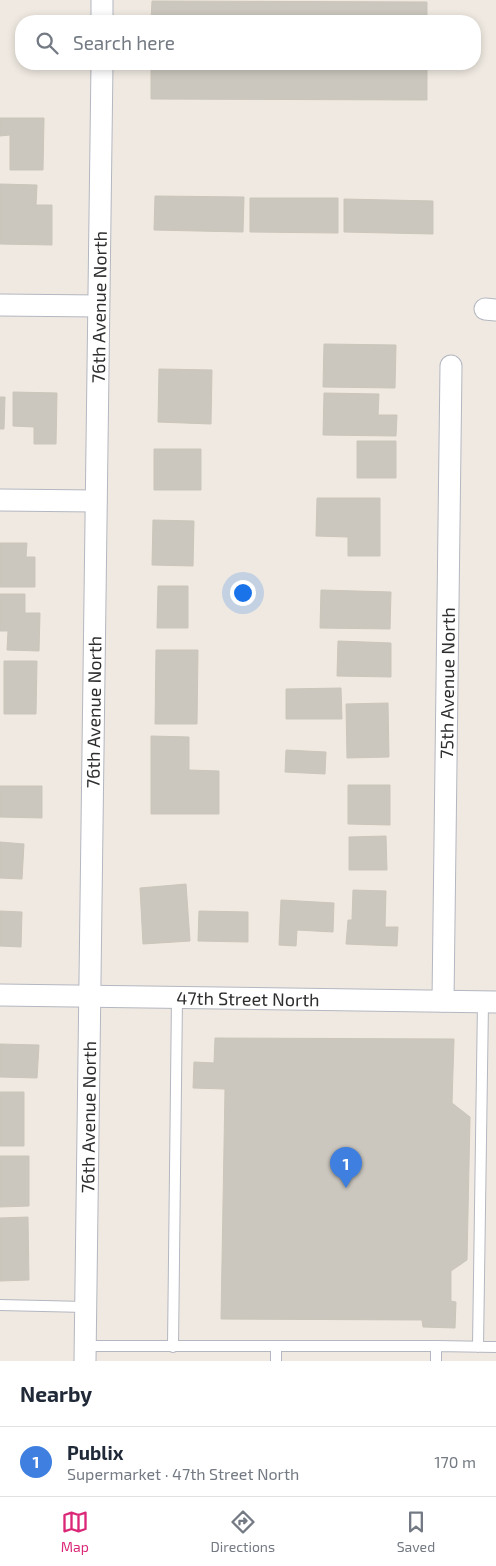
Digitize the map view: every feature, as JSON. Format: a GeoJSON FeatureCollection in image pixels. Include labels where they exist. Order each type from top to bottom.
{"type":"FeatureCollection","features":[{"type":"Feature","properties":{"kind":"street"},"geometry":{"type":"LineString","coordinates":[[102,0],[102,15]]}},
{"type":"Feature","properties":{"kind":"street","name":"76th Avenue North"},"geometry":{"type":"LineString","coordinates":[[85,1354],[102,70]]}},
{"type":"Feature","properties":{"kind":"street"},"geometry":{"type":"LineString","coordinates":[[0,305],[98,306]]}},
{"type":"Feature","properties":{"kind":"street","name":"75th Avenue North"},"geometry":{"type":"LineString","coordinates":[[443,1002],[451,366]]}},
{"type":"Feature","properties":{"kind":"street"},"geometry":{"type":"LineString","coordinates":[[0,500],[96,501]]}},
{"type":"Feature","properties":{"kind":"street","name":"47th Street North"},"geometry":{"type":"LineString","coordinates":[[0,995],[489,1002]]}},
{"type":"Feature","properties":{"kind":"lane"},"geometry":{"type":"LineString","coordinates":[[174,1347],[176,998]]}},
{"type":"Feature","properties":{"kind":"lane"},"geometry":{"type":"LineString","coordinates":[[478,1347],[489,1002]]}},
{"type":"Feature","properties":{"kind":"lane"},"geometry":{"type":"LineString","coordinates":[[0,1305],[86,1307]]}},
{"type":"Feature","properties":{"kind":"lane"},"geometry":{"type":"LineString","coordinates":[[436,1346],[436,1361]]}},
{"type":"Feature","properties":{"kind":"lane"},"geometry":{"type":"LineString","coordinates":[[85,1354],[174,1347],[496,1347]]}},
{"type":"Feature","properties":{"kind":"lane"},"geometry":{"type":"LineString","coordinates":[[276,1347],[276,1361]]}},
{"type":"Feature","properties":{"kind":"building"},"geometry":{"type":"Polygon","coordinates":[[[152,1],[427,2],[427,15],[151,15],[152,1]]]}},
{"type":"Feature","properties":{"kind":"building"},"geometry":{"type":"Polygon","coordinates":[[[151,70],[427,70],[427,100],[151,99],[151,70]]]}},
{"type":"Feature","properties":{"kind":"building"},"geometry":{"type":"Polygon","coordinates":[[[0,118],[44,118],[43,170],[10,170],[10,135],[0,136],[0,118]]]}},
{"type":"Feature","properties":{"kind":"building"},"geometry":{"type":"Polygon","coordinates":[[[0,184],[37,185],[36,205],[52,205],[52,245],[0,244],[0,184]]]}},
{"type":"Feature","properties":{"kind":"building"},"geometry":{"type":"Polygon","coordinates":[[[155,196],[244,197],[243,232],[154,230],[155,196]]]}},
{"type":"Feature","properties":{"kind":"building"},"geometry":{"type":"Polygon","coordinates":[[[250,198],[338,198],[338,233],[250,232],[250,198]]]}},
{"type":"Feature","properties":{"kind":"building"},"geometry":{"type":"Polygon","coordinates":[[[344,199],[433,201],[433,234],[344,232],[344,199]]]}},
{"type":"Feature","properties":{"kind":"building"},"geometry":{"type":"Polygon","coordinates":[[[324,344],[396,345],[395,388],[323,387],[324,344]]]}},
{"type":"Feature","properties":{"kind":"building"},"geometry":{"type":"Polygon","coordinates":[[[159,369],[212,370],[211,424],[158,422],[159,369]]]}},
{"type":"Feature","properties":{"kind":"building"},"geometry":{"type":"Polygon","coordinates":[[[13,392],[57,393],[56,444],[34,444],[34,427],[13,426],[13,392]]]}},
{"type":"Feature","properties":{"kind":"building"},"geometry":{"type":"Polygon","coordinates":[[[324,393],[379,394],[378,415],[397,415],[396,436],[323,435],[324,393]]]}},
{"type":"Feature","properties":{"kind":"building"},"geometry":{"type":"Polygon","coordinates":[[[0,397],[5,397],[4,429],[0,429],[0,397]]]}},
{"type":"Feature","properties":{"kind":"building"},"geometry":{"type":"Polygon","coordinates":[[[357,441],[396,441],[396,478],[357,478],[357,441]]]}},
{"type":"Feature","properties":{"kind":"building"},"geometry":{"type":"Polygon","coordinates":[[[154,449],[201,449],[201,490],[154,490],[154,449]]]}},
{"type":"Feature","properties":{"kind":"building"},"geometry":{"type":"Polygon","coordinates":[[[317,498],[380,498],[380,556],[348,556],[348,537],[316,536],[317,498]]]}},
{"type":"Feature","properties":{"kind":"building"},"geometry":{"type":"Polygon","coordinates":[[[153,520],[194,521],[193,566],[152,565],[153,520]]]}},
{"type":"Feature","properties":{"kind":"building"},"geometry":{"type":"Polygon","coordinates":[[[0,543],[27,543],[26,557],[35,557],[35,587],[0,587],[0,543]]]}},
{"type":"Feature","properties":{"kind":"building"},"geometry":{"type":"Polygon","coordinates":[[[158,586],[188,586],[188,628],[157,628],[158,586]]]}},
{"type":"Feature","properties":{"kind":"building"},"geometry":{"type":"Polygon","coordinates":[[[321,590],[391,592],[390,629],[320,628],[321,590]]]}},
{"type":"Feature","properties":{"kind":"building"},"geometry":{"type":"Polygon","coordinates":[[[0,594],[25,594],[25,613],[40,613],[39,651],[7,650],[8,631],[0,631],[0,594]]]}},
{"type":"Feature","properties":{"kind":"building"},"geometry":{"type":"Polygon","coordinates":[[[338,641],[391,643],[391,677],[337,676],[338,641]]]}},
{"type":"Feature","properties":{"kind":"building"},"geometry":{"type":"Polygon","coordinates":[[[156,650],[198,650],[197,724],[155,724],[156,650]]]}},
{"type":"Feature","properties":{"kind":"building"},"geometry":{"type":"Polygon","coordinates":[[[4,661],[37,661],[36,714],[4,714],[4,661]]]}},
{"type":"Feature","properties":{"kind":"building"},"geometry":{"type":"Polygon","coordinates":[[[341,688],[342,719],[286,719],[286,689],[341,688]]]}},
{"type":"Feature","properties":{"kind":"building"},"geometry":{"type":"Polygon","coordinates":[[[388,703],[389,757],[347,758],[346,704],[388,703]]]}},
{"type":"Feature","properties":{"kind":"building"},"geometry":{"type":"Polygon","coordinates":[[[151,736],[189,737],[189,770],[219,771],[219,814],[151,814],[151,736]]]}},
{"type":"Feature","properties":{"kind":"building"},"geometry":{"type":"Polygon","coordinates":[[[286,750],[326,752],[325,774],[285,772],[286,750]]]}},
{"type":"Feature","properties":{"kind":"building"},"geometry":{"type":"Polygon","coordinates":[[[348,785],[390,785],[390,825],[348,824],[348,785]]]}},
{"type":"Feature","properties":{"kind":"building"},"geometry":{"type":"Polygon","coordinates":[[[0,786],[42,786],[42,818],[0,817],[0,786]]]}},
{"type":"Feature","properties":{"kind":"building"},"geometry":{"type":"Polygon","coordinates":[[[386,836],[387,870],[349,870],[349,837],[386,836]]]}},
{"type":"Feature","properties":{"kind":"building"},"geometry":{"type":"Polygon","coordinates":[[[0,842],[24,844],[22,879],[0,878],[0,842]]]}},
{"type":"Feature","properties":{"kind":"building"},"geometry":{"type":"Polygon","coordinates":[[[186,884],[190,941],[143,944],[140,888],[186,884]]]}},
{"type":"Feature","properties":{"kind":"building"},"geometry":{"type":"Polygon","coordinates":[[[353,890],[386,891],[385,927],[398,927],[397,946],[346,944],[348,920],[352,920],[353,890]]]}},
{"type":"Feature","properties":{"kind":"building"},"geometry":{"type":"Polygon","coordinates":[[[281,900],[334,903],[333,932],[297,930],[296,946],[279,945],[281,900]]]}},
{"type":"Feature","properties":{"kind":"building"},"geometry":{"type":"Polygon","coordinates":[[[0,911],[22,912],[21,947],[0,946],[0,911]]]}},
{"type":"Feature","properties":{"kind":"building"},"geometry":{"type":"Polygon","coordinates":[[[199,911],[248,912],[248,942],[198,941],[199,911]]]}},
{"type":"Feature","properties":{"kind":"building"},"geometry":{"type":"Polygon","coordinates":[[[215,1038],[454,1039],[452,1103],[470,1117],[467,1260],[451,1271],[451,1301],[456,1302],[455,1328],[423,1327],[422,1320],[221,1319],[225,1089],[193,1088],[194,1062],[214,1063],[215,1038]]]}},
{"type":"Feature","properties":{"kind":"building"},"geometry":{"type":"Polygon","coordinates":[[[0,1044],[39,1045],[37,1078],[0,1077],[0,1044]]]}},
{"type":"Feature","properties":{"kind":"building"},"geometry":{"type":"Polygon","coordinates":[[[0,1092],[24,1092],[24,1146],[0,1146],[0,1092]]]}},
{"type":"Feature","properties":{"kind":"building"},"geometry":{"type":"Polygon","coordinates":[[[0,1156],[29,1156],[29,1206],[0,1207],[0,1156]]]}},
{"type":"Feature","properties":{"kind":"building"},"geometry":{"type":"Polygon","coordinates":[[[28,1217],[29,1280],[0,1281],[0,1218],[28,1217]]]}},
{"type":"Feature","properties":{"kind":"place","name":"Publix"},"geometry":{"type":"Point","coordinates":[346,1188]}}]}
